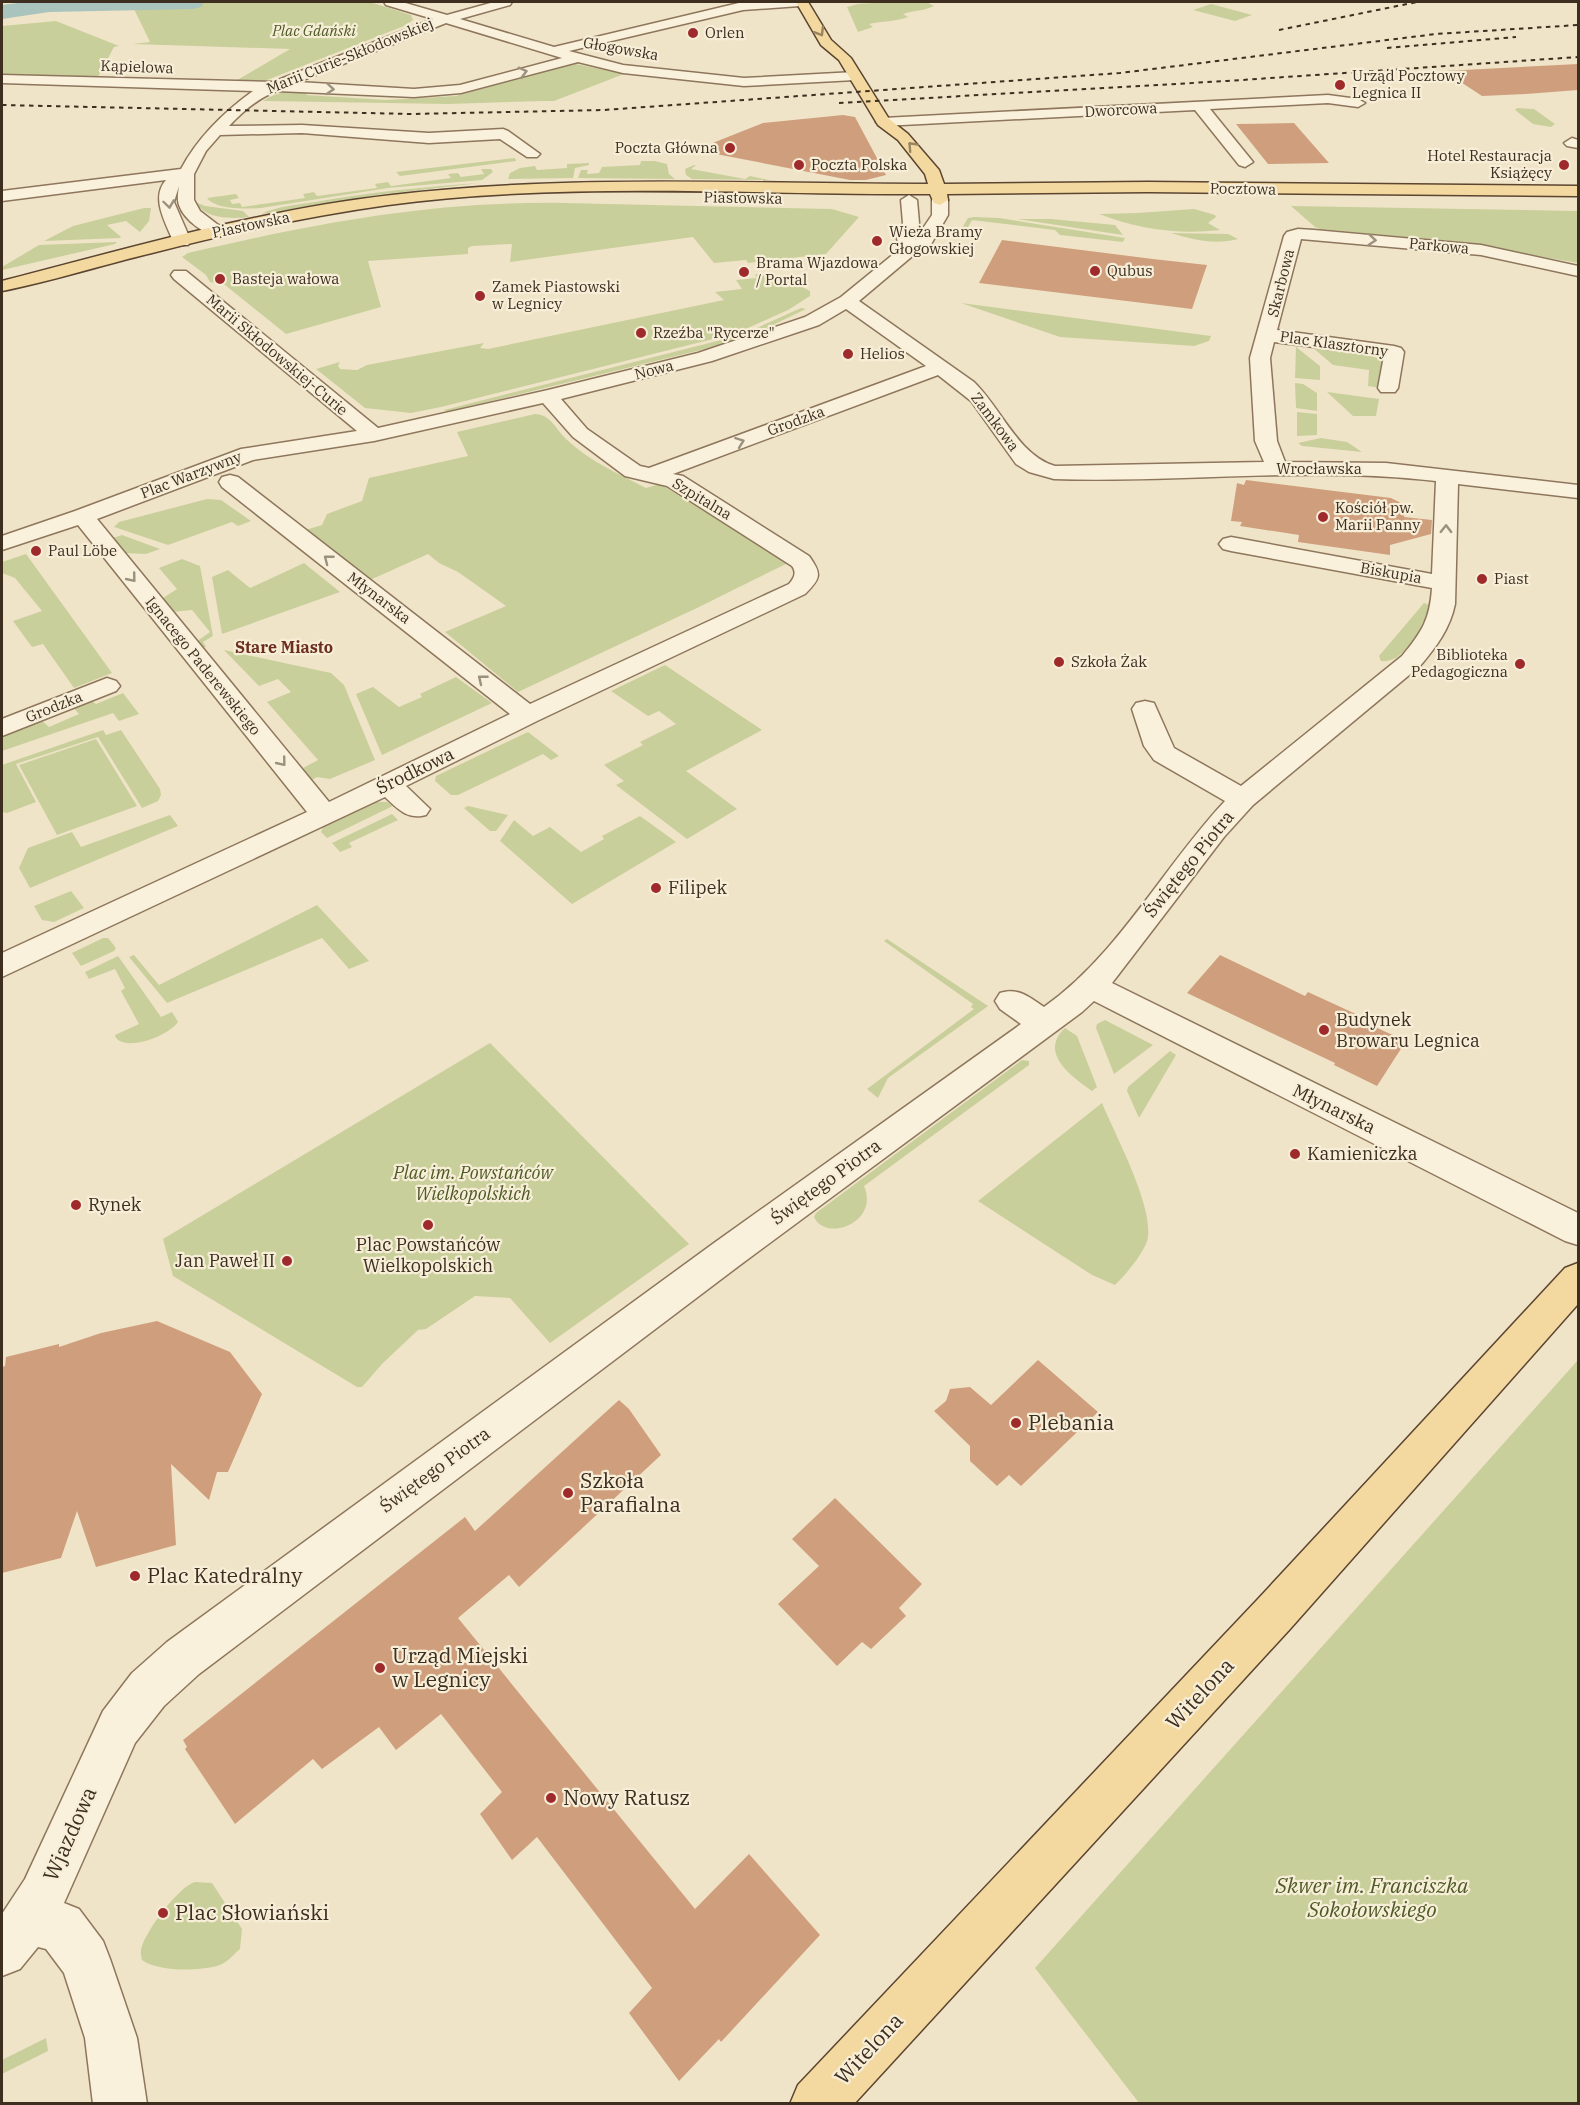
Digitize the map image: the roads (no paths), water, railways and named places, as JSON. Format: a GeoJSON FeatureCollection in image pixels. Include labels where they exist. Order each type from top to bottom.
{"type":"FeatureCollection","features":[{"type":"Feature","properties":{"kind":"main road"},"geometry":{"type":"LineString","coordinates":[[801,2],[826,42],[844,58],[883,122],[910,144],[937,189]]}},
{"type":"Feature","properties":{"kind":"main road"},"geometry":{"type":"LineString","coordinates":[[844,58],[846,40]]}},
{"type":"Feature","properties":{"kind":"main road"},"geometry":{"type":"LineString","coordinates":[[883,122],[884,138],[891,147]]}},
{"type":"Feature","properties":{"kind":"main road","name":"Pocztowa"},"geometry":{"type":"LineString","coordinates":[[937,189],[1141,187],[1578,191]]}},
{"type":"Feature","properties":{"kind":"main road","name":"Pocztowa"},"geometry":{"type":"LineString","coordinates":[[907,188],[1107,200],[1224,196],[1578,200]]}},
{"type":"Feature","properties":{"kind":"main road","name":"Piastowska"},"geometry":{"type":"LineString","coordinates":[[2,286],[218,231],[343,206],[423,196],[504,191],[733,198],[907,188]]}},
{"type":"Feature","properties":{"kind":"main road","name":"Witelona"},"geometry":{"type":"LineString","coordinates":[[817,2103],[1290,1598],[1578,1279]]}},
{"type":"Feature","properties":{"kind":"street","name":"Głogowska"},"geometry":{"type":"LineString","coordinates":[[390,2],[551,51],[628,70],[738,81],[855,76]]}},
{"type":"Feature","properties":{"kind":"street","name":"Marii Curie-Skłodowskiej"},"geometry":{"type":"LineString","coordinates":[[182,241],[172,220],[166,197],[170,186],[186,174],[200,149],[245,102],[272,87],[443,18],[506,2]]}},
{"type":"Feature","properties":{"kind":"street"},"geometry":{"type":"LineString","coordinates":[[551,51],[743,6],[801,2]]}},
{"type":"Feature","properties":{"kind":"street","name":"Kąpielowa"},"geometry":{"type":"LineString","coordinates":[[2,79],[302,86],[395,94],[446,91],[576,58]]}},
{"type":"Feature","properties":{"kind":"street","name":"Dworcowa"},"geometry":{"type":"LineString","coordinates":[[883,122],[1328,99],[1358,103]]}},
{"type":"Feature","properties":{"kind":"street"},"geometry":{"type":"LineString","coordinates":[[1199,106],[1245,162]]}},
{"type":"Feature","properties":{"kind":"street"},"geometry":{"type":"LineString","coordinates":[[217,130],[302,129],[429,138],[503,134],[532,154]]}},
{"type":"Feature","properties":{"kind":"street"},"geometry":{"type":"LineString","coordinates":[[2,196],[186,174],[189,185],[186,200],[189,210],[218,231]]}},
{"type":"Feature","properties":{"kind":"street"},"geometry":{"type":"LineString","coordinates":[[907,188],[911,223],[906,239],[910,249]]}},
{"type":"Feature","properties":{"kind":"street","name":"Nowa"},"geometry":{"type":"LineString","coordinates":[[276,458],[548,396],[705,357],[812,321],[847,302],[910,249],[924,242],[940,215],[937,189]]}},
{"type":"Feature","properties":{"kind":"street","name":"Parkowa"},"geometry":{"type":"LineString","coordinates":[[1298,234],[1468,249],[1578,271]]}},
{"type":"Feature","properties":{"kind":"street","name":"Skarbowa"},"geometry":{"type":"LineString","coordinates":[[1268,335],[1293,236],[1298,234]]}},
{"type":"Feature","properties":{"kind":"street","name":"Marii Skłodowskiej-Curie"},"geometry":{"type":"LineString","coordinates":[[180,275],[374,435]]}},
{"type":"Feature","properties":{"kind":"street","name":"Zamkowa"},"geometry":{"type":"LineString","coordinates":[[847,302],[973,392],[1024,459],[1039,468],[1057,472]]}},
{"type":"Feature","properties":{"kind":"street","name":"Plac Klasztorny"},"geometry":{"type":"LineString","coordinates":[[1277,468],[1266,441],[1260,360],[1268,335],[1394,352],[1388,388]]}},
{"type":"Feature","properties":{"kind":"street","name":"Grodzka"},"geometry":{"type":"LineString","coordinates":[[651,475],[941,368]]}},
{"type":"Feature","properties":{"kind":"street","name":"Szpitalna"},"geometry":{"type":"LineString","coordinates":[[548,396],[593,444],[633,471],[675,481],[801,561]]}},
{"type":"Feature","properties":{"kind":"street","name":"Plac Warzywny"},"geometry":{"type":"LineString","coordinates":[[83,516],[249,454],[276,458]]}},
{"type":"Feature","properties":{"kind":"street"},"geometry":{"type":"LineString","coordinates":[[2,543],[83,516],[129,512],[230,482],[276,458]]}},
{"type":"Feature","properties":{"kind":"street","name":"Wrocławska"},"geometry":{"type":"LineString","coordinates":[[1057,472],[1277,468],[1390,469],[1578,492]]}},
{"type":"Feature","properties":{"kind":"street","name":"Biskupia"},"geometry":{"type":"LineString","coordinates":[[1231,544],[1445,583],[1447,475]]}},
{"type":"Feature","properties":{"kind":"street","name":"Młynarska"},"geometry":{"type":"LineString","coordinates":[[230,482],[430,636],[528,715]]}},
{"type":"Feature","properties":{"kind":"street","name":"Ignacego Paderewskiego"},"geometry":{"type":"LineString","coordinates":[[83,516],[325,815]]}},
{"type":"Feature","properties":{"kind":"street","name":"Środkowa"},"geometry":{"type":"LineString","coordinates":[[2,966],[325,815],[528,715],[799,588],[808,576],[806,565],[801,561]]}},
{"type":"Feature","properties":{"kind":"street","name":"Świętego Piotra"},"geometry":{"type":"LineString","coordinates":[[129,1711],[154,1682],[192,1651],[717,1261],[1071,1004],[1091,986],[1124,948],[1214,830],[1243,799],[1411,661],[1434,632],[1443,604],[1445,583]]}},
{"type":"Feature","properties":{"kind":"street","name":"Grodzka"},"geometry":{"type":"LineString","coordinates":[[2,728],[107,686]]}},
{"type":"Feature","properties":{"kind":"street"},"geometry":{"type":"LineString","coordinates":[[1145,708],[1158,746],[1164,754],[1243,799]]}},
{"type":"Feature","properties":{"kind":"street"},"geometry":{"type":"LineString","coordinates":[[387,784],[416,809]]}},
{"type":"Feature","properties":{"kind":"street","name":"Młynarska"},"geometry":{"type":"LineString","coordinates":[[1091,986],[1578,1230]]}},
{"type":"Feature","properties":{"kind":"street"},"geometry":{"type":"LineString","coordinates":[[1011,1001],[1044,1023]]}},
{"type":"Feature","properties":{"kind":"street","name":"Wjazdowa"},"geometry":{"type":"LineString","coordinates":[[14,1935],[54,1872],[108,1749],[129,1711]]}},
{"type":"Feature","properties":{"kind":"street"},"geometry":{"type":"LineString","coordinates":[[14,1935],[61,1926],[85,1959],[111,2038],[120,2103]]}},
{"type":"Feature","properties":{"kind":"waterway"},"geometry":{"type":"LineString","coordinates":[[2,12],[49,5],[193,2]]}},
{"type":"Feature","properties":{"kind":"railway"},"geometry":{"type":"LineString","coordinates":[[1279,30],[1417,2]]}},
{"type":"Feature","properties":{"kind":"railway"},"geometry":{"type":"LineString","coordinates":[[2,105],[411,114],[604,110],[1120,73],[1436,34],[1578,25]]}},
{"type":"Feature","properties":{"kind":"railway"},"geometry":{"type":"LineString","coordinates":[[1387,48],[1516,37]]}},
{"type":"Feature","properties":{"kind":"railway"},"geometry":{"type":"LineString","coordinates":[[839,103],[1227,81],[1578,57]]}},
{"type":"Feature","properties":{"kind":"place","name":"Orlen"},"geometry":{"type":"Point","coordinates":[693,33]}},
{"type":"Feature","properties":{"kind":"place","name":"Urząd Pocztowy Legnica II"},"geometry":{"type":"Point","coordinates":[1340,85]}},
{"type":"Feature","properties":{"kind":"place","name":"Poczta Główna"},"geometry":{"type":"Point","coordinates":[730,148]}},
{"type":"Feature","properties":{"kind":"place","name":"Poczta Polska"},"geometry":{"type":"Point","coordinates":[799,165]}},
{"type":"Feature","properties":{"kind":"place","name":"Hotel Restauracja Książęcy"},"geometry":{"type":"Point","coordinates":[1564,165]}},
{"type":"Feature","properties":{"kind":"place","name":"Wieża Bramy Głogowskiej"},"geometry":{"type":"Point","coordinates":[877,241]}},
{"type":"Feature","properties":{"kind":"place","name":"Qubus"},"geometry":{"type":"Point","coordinates":[1095,271]}},
{"type":"Feature","properties":{"kind":"place","name":"Brama Wjazdowa / Portal"},"geometry":{"type":"Point","coordinates":[744,272]}},
{"type":"Feature","properties":{"kind":"place","name":"Basteja wałowa"},"geometry":{"type":"Point","coordinates":[220,279]}},
{"type":"Feature","properties":{"kind":"place","name":"Zamek Piastowski w Legnicy"},"geometry":{"type":"Point","coordinates":[480,296]}},
{"type":"Feature","properties":{"kind":"place","name":"Rzeźba \"Rycerze\""},"geometry":{"type":"Point","coordinates":[641,333]}},
{"type":"Feature","properties":{"kind":"place","name":"Helios"},"geometry":{"type":"Point","coordinates":[848,354]}},
{"type":"Feature","properties":{"kind":"place","name":"Kościół pw. Marii Panny"},"geometry":{"type":"Point","coordinates":[1323,517]}},
{"type":"Feature","properties":{"kind":"place","name":"Paul Löbe"},"geometry":{"type":"Point","coordinates":[36,551]}},
{"type":"Feature","properties":{"kind":"place","name":"Piast"},"geometry":{"type":"Point","coordinates":[1482,579]}},
{"type":"Feature","properties":{"kind":"place","name":"Szkoła Żak"},"geometry":{"type":"Point","coordinates":[1059,662]}},
{"type":"Feature","properties":{"kind":"place","name":"Biblioteka Pedagogiczna"},"geometry":{"type":"Point","coordinates":[1520,664]}},
{"type":"Feature","properties":{"kind":"place","name":"Filipek"},"geometry":{"type":"Point","coordinates":[656,888]}},
{"type":"Feature","properties":{"kind":"place","name":"Budynek Browaru Legnica"},"geometry":{"type":"Point","coordinates":[1324,1030]}},
{"type":"Feature","properties":{"kind":"place","name":"Kamieniczka"},"geometry":{"type":"Point","coordinates":[1295,1154]}},
{"type":"Feature","properties":{"kind":"place","name":"Rynek"},"geometry":{"type":"Point","coordinates":[76,1205]}},
{"type":"Feature","properties":{"kind":"place","name":"Plac Powstańców Wielkopolskich"},"geometry":{"type":"Point","coordinates":[428,1225]}},
{"type":"Feature","properties":{"kind":"place","name":"Jan Paweł II"},"geometry":{"type":"Point","coordinates":[287,1261]}},
{"type":"Feature","properties":{"kind":"place","name":"Plebania"},"geometry":{"type":"Point","coordinates":[1016,1423]}},
{"type":"Feature","properties":{"kind":"place","name":"Szkoła Parafialna"},"geometry":{"type":"Point","coordinates":[568,1493]}},
{"type":"Feature","properties":{"kind":"place","name":"Plac Katedralny"},"geometry":{"type":"Point","coordinates":[135,1576]}},
{"type":"Feature","properties":{"kind":"place","name":"Urząd Miejski w Legnicy"},"geometry":{"type":"Point","coordinates":[380,1668]}},
{"type":"Feature","properties":{"kind":"place","name":"Nowy Ratusz"},"geometry":{"type":"Point","coordinates":[551,1798]}},
{"type":"Feature","properties":{"kind":"place","name":"Plac Słowiański"},"geometry":{"type":"Point","coordinates":[163,1913]}},
{"type":"Feature","properties":{"kind":"district","name":"Stare Miasto"},"geometry":{"type":"Point","coordinates":[284,647]}},
{"type":"Feature","properties":{"kind":"park label","name":"Plac Gdański"},"geometry":{"type":"Point","coordinates":[314,31]}},
{"type":"Feature","properties":{"kind":"park label","name":"Plac im. Powstańców Wielkopolskich"},"geometry":{"type":"Point","coordinates":[473,1183]}},
{"type":"Feature","properties":{"kind":"park label","name":"Skwer im. Franciszka Sokołowskiego"},"geometry":{"type":"Point","coordinates":[1372,1898]}}]}
